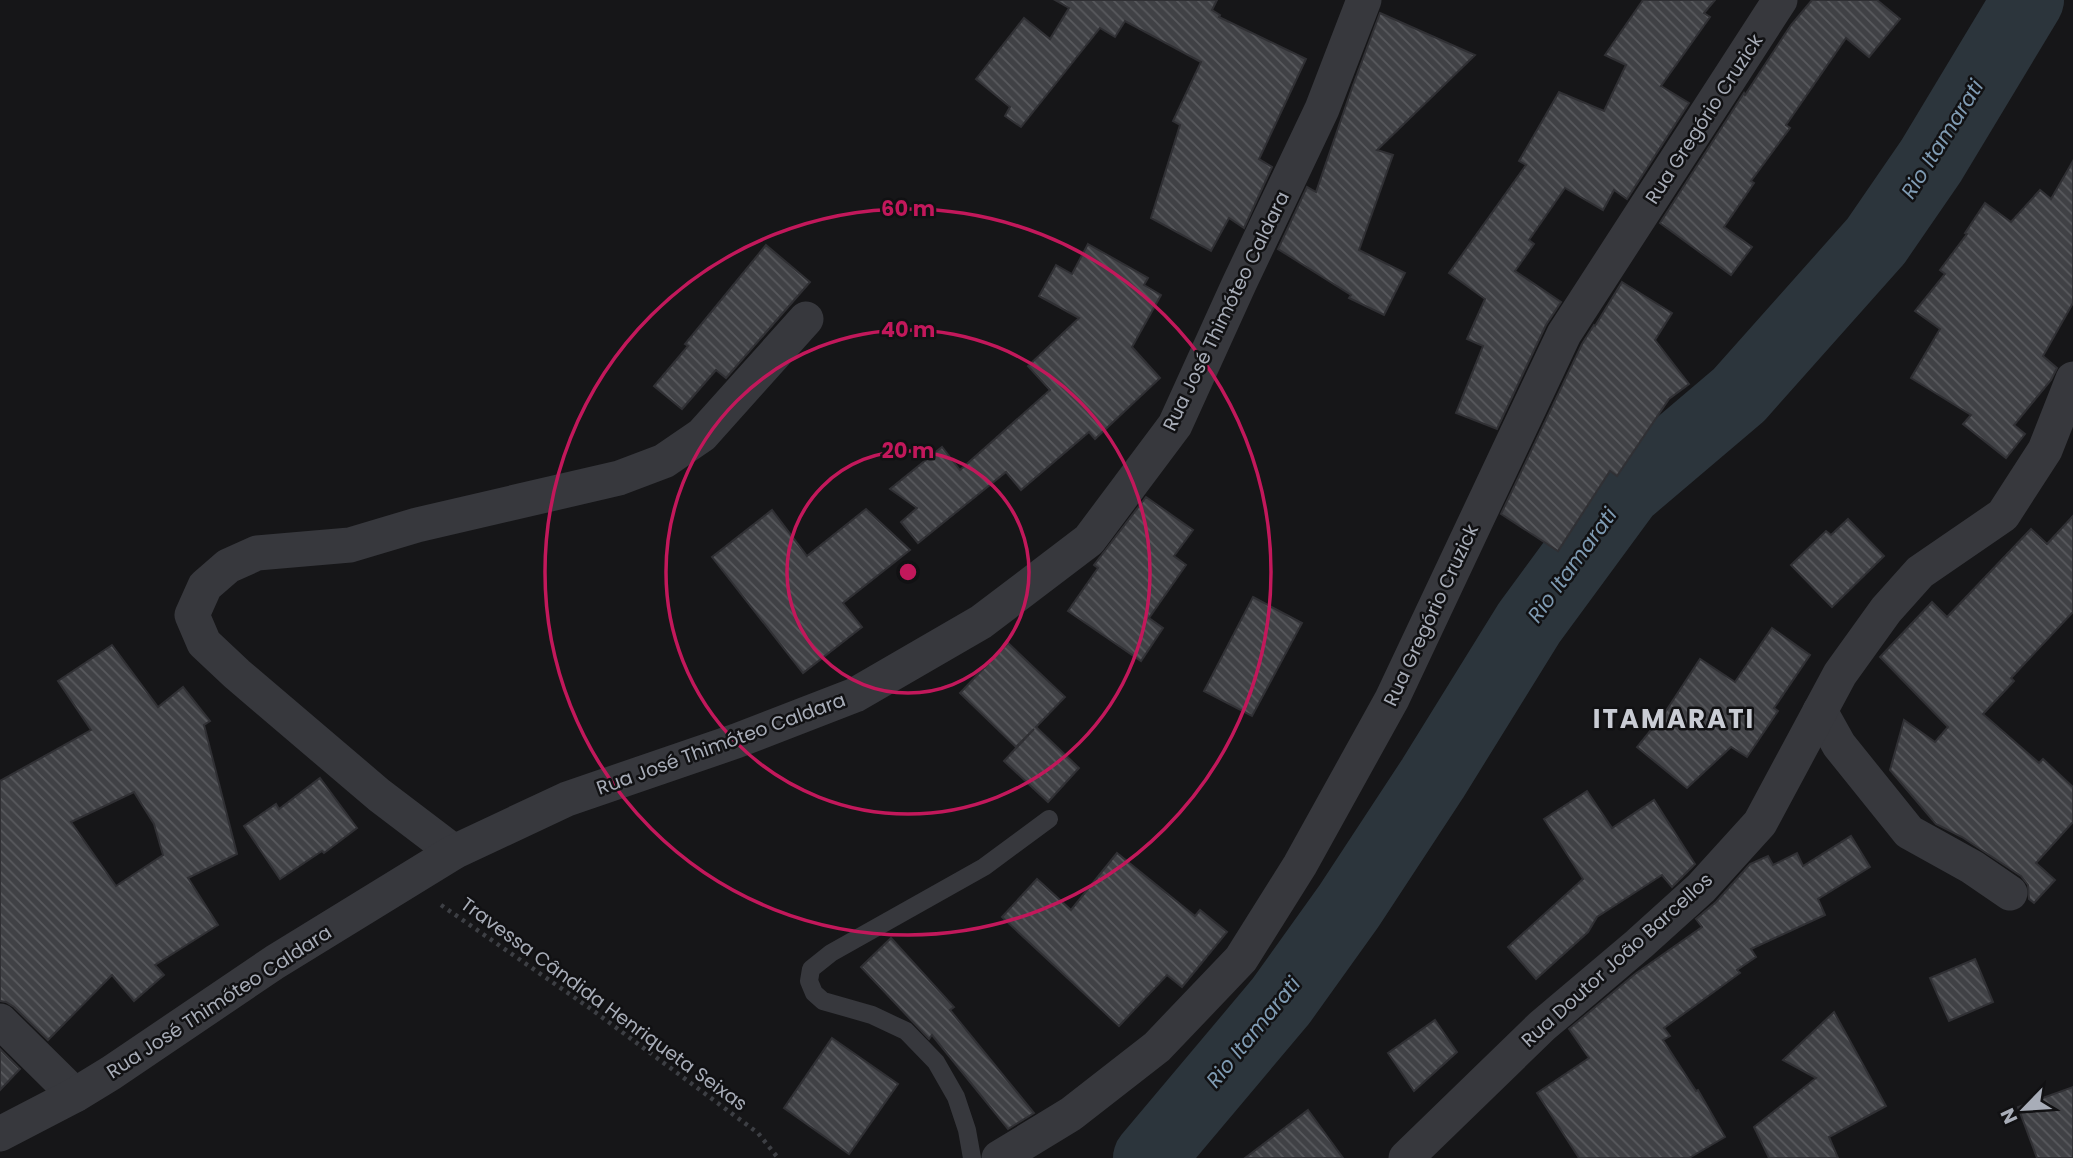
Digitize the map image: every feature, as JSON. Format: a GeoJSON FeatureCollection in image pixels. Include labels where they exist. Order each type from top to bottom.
{"type":"FeatureCollection","features":[{"type":"Feature","properties":{"kind":"street","name":"Rua José Thimóteo Caldara"},"geometry":{"type":"LineString","coordinates":[[0,1134],[111,1073],[275,962],[454,852],[567,799],[736,741],[855,695],[981,622],[1089,540],[1175,425],[1322,109],[1364,0]]}},
{"type":"Feature","properties":{"kind":"street","name":"Rua Gregório Cruzick"},"geometry":{"type":"LineString","coordinates":[[999,1158],[1071,1114],[1157,1047],[1241,959],[1300,865],[1392,699],[1564,334],[1780,0]]}},
{"type":"Feature","properties":{"kind":"street"},"geometry":{"type":"LineString","coordinates":[[454,852],[379,795],[204,643],[192,614],[205,586],[228,566],[257,553],[350,545],[417,525],[619,478],[664,461],[702,435],[806,319]]}},
{"type":"Feature","properties":{"kind":"street","name":"Rua Doutor João Barcellos"},"geometry":{"type":"LineString","coordinates":[[1406,1158],[1542,1026],[1702,888],[1760,823],[1840,674],[1879,620],[1920,572],[2003,515],[2045,450],[2073,379]]}},
{"type":"Feature","properties":{"kind":"street"},"geometry":{"type":"LineString","coordinates":[[1820,711],[1839,745],[1909,832],[2010,892]]}},
{"type":"Feature","properties":{"kind":"street"},"geometry":{"type":"LineString","coordinates":[[0,1021],[75,1095]]}},
{"type":"Feature","properties":{"kind":"lane"},"geometry":{"type":"LineString","coordinates":[[972,1158],[967,1130],[956,1097],[936,1062],[906,1031],[872,1015],[822,1001],[814,993],[810,981],[811,969],[831,953],[984,867],[1049,819]]}},
{"type":"Feature","properties":{"kind":"path","name":"Travessa Cândida Henriqueta Seixas"},"geometry":{"type":"LineString","coordinates":[[407,881],[591,1009],[758,1133],[778,1158]]}},
{"type":"Feature","properties":{"kind":"building"},"geometry":{"type":"Polygon","coordinates":[[[1055,0],[1217,0],[1212,10],[1220,15],[1219,17],[1306,59],[1259,159],[1272,167],[1244,228],[1229,218],[1211,251],[1151,218],[1180,125],[1173,121],[1201,62],[1125,21],[1115,37],[1100,28],[1021,127],[1005,116],[1010,107],[976,79],[1024,18],[1050,39],[1069,8],[1055,0]]]}},
{"type":"Feature","properties":{"kind":"building"},"geometry":{"type":"Polygon","coordinates":[[[1643,0],[1715,0],[1704,13],[1710,17],[1661,86],[1689,103],[1627,199],[1614,190],[1603,210],[1565,188],[1529,240],[1534,244],[1515,271],[1561,302],[1546,325],[1497,429],[1456,413],[1483,346],[1467,339],[1485,299],[1449,273],[1526,165],[1519,161],[1559,92],[1604,111],[1626,65],[1605,55],[1643,0]]]}},
{"type":"Feature","properties":{"kind":"building"},"geometry":{"type":"Polygon","coordinates":[[[1812,0],[1877,0],[1900,19],[1869,57],[1846,38],[1786,125],[1790,128],[1751,181],[1754,183],[1724,227],[1752,247],[1731,275],[1660,223],[1744,93],[1745,95],[1791,25],[1812,0]]]}},
{"type":"Feature","properties":{"kind":"building"},"geometry":{"type":"Polygon","coordinates":[[[1380,13],[1475,55],[1377,150],[1393,155],[1359,250],[1405,273],[1384,315],[1349,298],[1351,295],[1278,249],[1307,187],[1316,192],[1380,13]]]}},
{"type":"Feature","properties":{"kind":"building"},"geometry":{"type":"Polygon","coordinates":[[[2073,161],[2073,303],[2043,356],[2057,368],[2051,380],[2014,425],[2025,434],[2006,458],[1963,424],[1971,415],[1911,378],[1940,329],[1915,311],[1945,274],[1940,270],[1967,234],[1965,233],[1985,203],[2011,222],[2040,190],[2051,199],[2073,161]]]}},
{"type":"Feature","properties":{"kind":"building"},"geometry":{"type":"Polygon","coordinates":[[[1088,244],[1148,278],[1144,285],[1161,295],[1132,347],[1160,378],[1095,439],[1089,432],[1021,490],[1006,472],[918,543],[901,522],[917,508],[890,489],[942,447],[960,470],[1050,390],[1028,366],[1079,318],[1039,296],[1056,265],[1072,274],[1088,244]]]}},
{"type":"Feature","properties":{"kind":"building"},"geometry":{"type":"Polygon","coordinates":[[[766,245],[810,282],[726,378],[716,370],[682,409],[654,386],[766,245]]]}},
{"type":"Feature","properties":{"kind":"building"},"geometry":{"type":"Polygon","coordinates":[[[1622,282],[1672,313],[1655,340],[1689,384],[1669,399],[1617,476],[1610,471],[1558,551],[1501,514],[1582,344],[1622,282]]]}},
{"type":"Feature","properties":{"kind":"building"},"geometry":{"type":"Polygon","coordinates":[[[1146,497],[1193,530],[1174,556],[1186,565],[1149,618],[1163,628],[1141,661],[1068,611],[1098,568],[1094,565],[1146,497]]]}},
{"type":"Feature","properties":{"kind":"building"},"geometry":{"type":"Polygon","coordinates":[[[866,509],[910,550],[843,603],[862,627],[803,673],[712,557],[772,510],[807,556],[866,509]]]}},
{"type":"Feature","properties":{"kind":"building"},"geometry":{"type":"Polygon","coordinates":[[[2073,516],[2073,612],[2011,678],[2014,681],[1983,714],[2039,763],[2043,759],[2073,787],[2073,822],[2036,863],[2055,880],[2034,903],[2029,899],[2028,885],[2021,876],[1962,837],[1936,824],[1890,770],[1904,720],[1935,742],[1948,727],[1880,657],[1932,602],[1947,617],[2031,529],[2047,544],[2073,516]]]}},
{"type":"Feature","properties":{"kind":"building"},"geometry":{"type":"Polygon","coordinates":[[[1848,519],[1884,556],[1832,607],[1791,565],[1826,531],[1831,535],[1848,519]]]}},
{"type":"Feature","properties":{"kind":"building"},"geometry":{"type":"Polygon","coordinates":[[[1253,597],[1302,623],[1252,716],[1204,691],[1253,597]]]}},
{"type":"Feature","properties":{"kind":"building"},"geometry":{"type":"Polygon","coordinates":[[[1772,628],[1810,655],[1774,708],[1778,711],[1747,757],[1731,747],[1687,788],[1637,747],[1664,714],[1700,659],[1735,682],[1772,628]]]}},
{"type":"Feature","properties":{"kind":"building"},"geometry":{"type":"Polygon","coordinates":[[[1008,643],[1065,697],[1036,727],[1079,768],[1048,802],[1004,761],[1034,729],[1016,747],[960,693],[1008,643]]]}},
{"type":"Feature","properties":{"kind":"building"},"geometry":{"type":"Polygon","coordinates":[[[112,645],[158,707],[183,687],[210,721],[204,725],[237,854],[188,878],[218,925],[155,965],[164,975],[134,1001],[112,975],[48,1040],[14,1007],[0,1001],[0,781],[91,730],[58,681],[112,645]],[[134,792],[71,822],[116,886],[163,855],[154,824],[134,792]]]}},
{"type":"Feature","properties":{"kind":"building"},"geometry":{"type":"Polygon","coordinates":[[[320,778],[357,828],[324,853],[322,851],[280,879],[244,826],[276,804],[279,809],[320,778]]]}},
{"type":"Feature","properties":{"kind":"building"},"geometry":{"type":"Polygon","coordinates":[[[1587,791],[1612,828],[1654,800],[1695,864],[1672,887],[1662,875],[1597,917],[1588,932],[1536,979],[1508,947],[1583,879],[1544,819],[1587,791]]]}},
{"type":"Feature","properties":{"kind":"building"},"geometry":{"type":"Polygon","coordinates":[[[1851,836],[1870,867],[1818,899],[1825,915],[1751,949],[1756,957],[1737,970],[1740,973],[1664,1028],[1670,1036],[1663,1040],[1696,1091],[1698,1090],[1725,1137],[1689,1158],[1579,1158],[1537,1093],[1589,1058],[1569,1029],[1635,974],[1702,927],[1696,919],[1716,902],[1750,864],[1768,856],[1773,865],[1797,853],[1803,866],[1851,836]]]}},
{"type":"Feature","properties":{"kind":"building"},"geometry":{"type":"Polygon","coordinates":[[[1117,853],[1195,916],[1200,910],[1227,932],[1182,987],[1167,975],[1119,1026],[1002,917],[1037,879],[1071,910],[1117,853]]]}},
{"type":"Feature","properties":{"kind":"building"},"geometry":{"type":"Polygon","coordinates":[[[891,938],[954,1007],[950,1010],[1034,1113],[1008,1129],[932,1035],[929,1039],[861,967],[891,938]]]}},
{"type":"Feature","properties":{"kind":"building"},"geometry":{"type":"Polygon","coordinates":[[[1975,959],[1993,1002],[1949,1021],[1930,978],[1975,959]]]}},
{"type":"Feature","properties":{"kind":"building"},"geometry":{"type":"Polygon","coordinates":[[[1834,1012],[1886,1106],[1829,1137],[1838,1158],[1769,1158],[1754,1127],[1816,1078],[1783,1060],[1834,1012]]]}},
{"type":"Feature","properties":{"kind":"building"},"geometry":{"type":"Polygon","coordinates":[[[1435,1020],[1457,1052],[1414,1091],[1388,1053],[1435,1020]]]}},
{"type":"Feature","properties":{"kind":"building"},"geometry":{"type":"Polygon","coordinates":[[[832,1038],[898,1084],[849,1154],[784,1108],[832,1038]]]}},
{"type":"Feature","properties":{"kind":"building"},"geometry":{"type":"Polygon","coordinates":[[[0,1049],[20,1069],[0,1090],[0,1049]]]}},
{"type":"Feature","properties":{"kind":"building"},"geometry":{"type":"Polygon","coordinates":[[[2073,1087],[2073,1158],[2037,1158],[2018,1107],[2073,1087]]]}},
{"type":"Feature","properties":{"kind":"building"},"geometry":{"type":"Polygon","coordinates":[[[1308,1110],[1343,1158],[1245,1158],[1308,1110]]]}},
{"type":"Feature","properties":{"kind":"waterway","name":"Rio Itamarati"},"geometry":{"type":"LineString","coordinates":[[1149,1158],[1281,1001],[1349,906],[1433,778],[1529,623],[1626,491],[1739,395],[1876,241],[1931,161],[2028,0]]}},
{"type":"Feature","properties":{"kind":"district","name":"ITAMARATI"},"geometry":{"type":"Point","coordinates":[1674,719]}}]}
